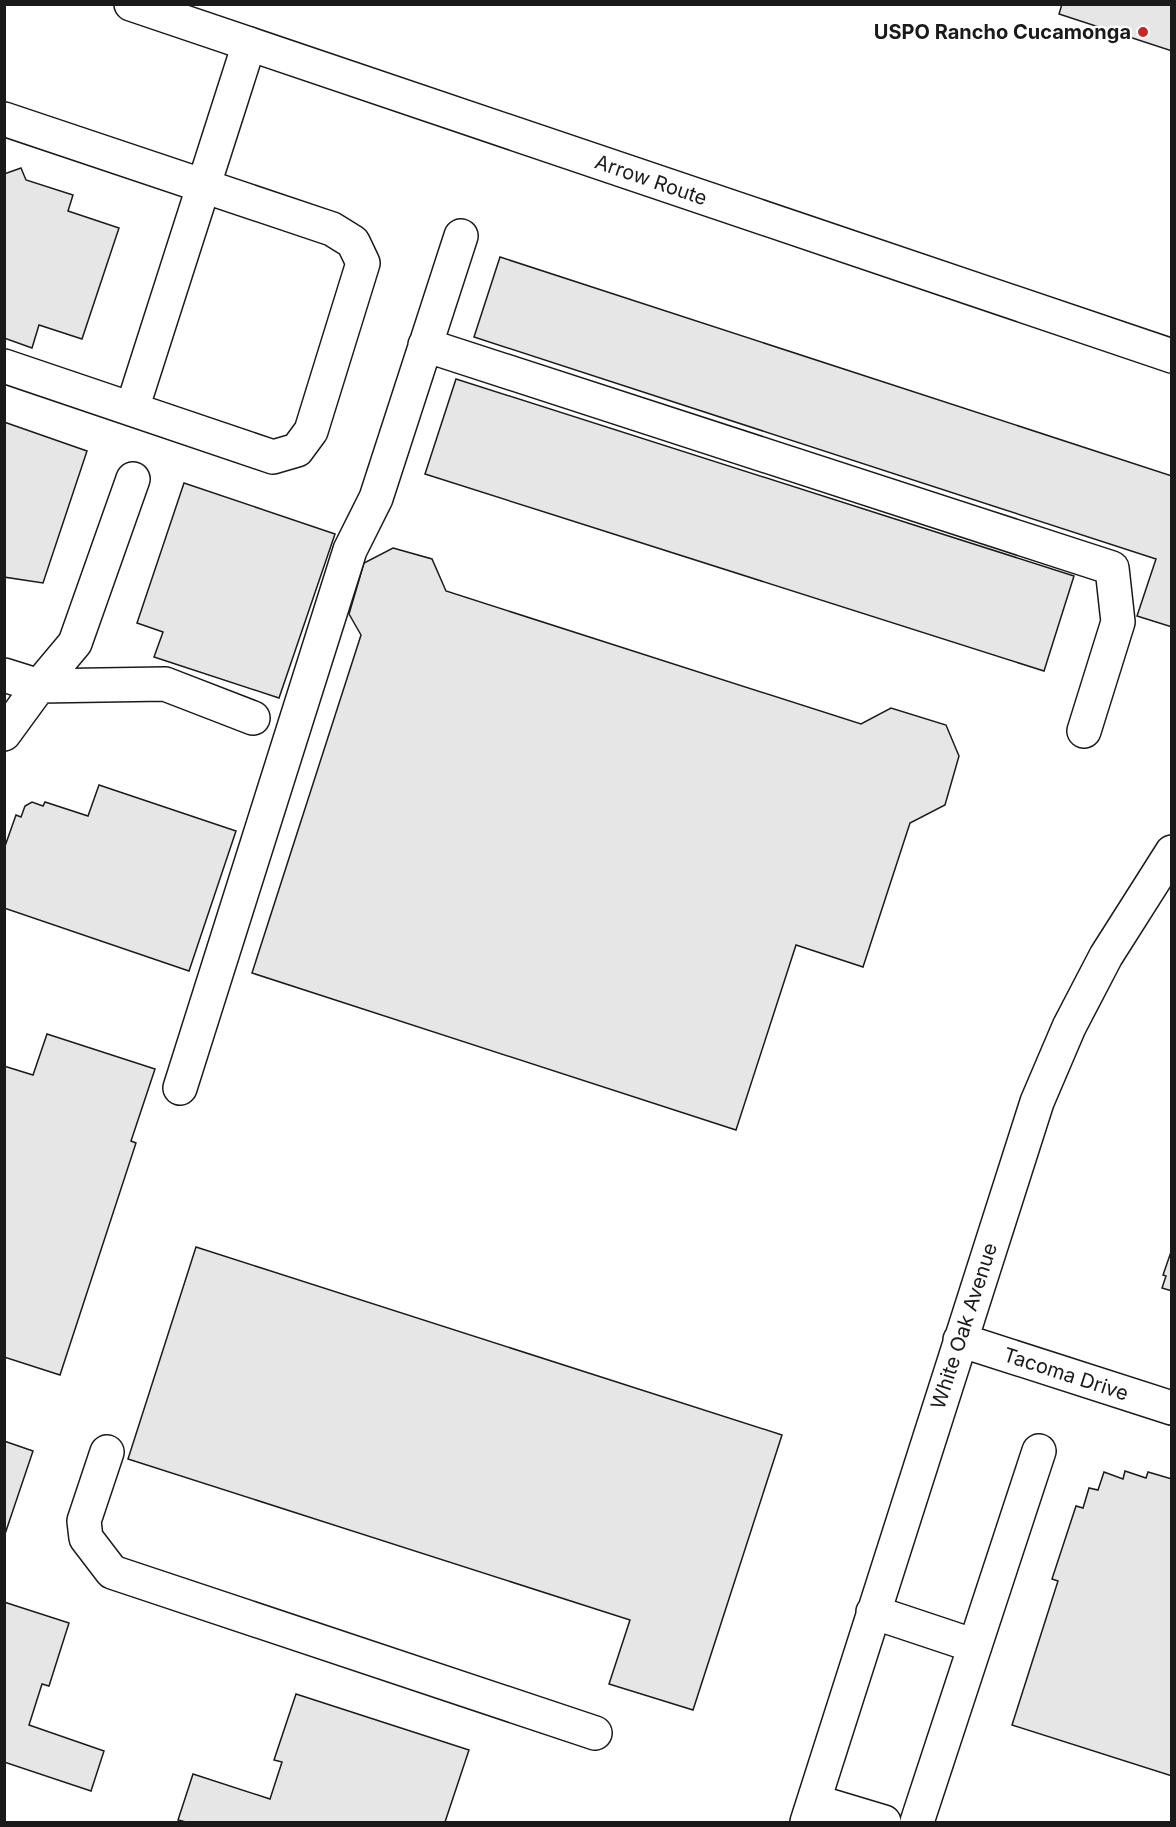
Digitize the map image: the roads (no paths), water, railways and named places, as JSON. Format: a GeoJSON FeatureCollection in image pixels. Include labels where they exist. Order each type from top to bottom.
{"type":"FeatureCollection","features":[{"type":"Feature","properties":{"kind":"street","name":"Arrow Route"},"geometry":{"type":"LineString","coordinates":[[131,4],[1172,356]]}},
{"type":"Feature","properties":{"kind":"street"},"geometry":{"type":"LineString","coordinates":[[132,409],[249,44]]}},
{"type":"Feature","properties":{"kind":"street"},"geometry":{"type":"LineString","coordinates":[[4,119],[332,229],[353,242],[363,263],[311,431],[297,450],[273,457],[4,366]]}},
{"type":"Feature","properties":{"kind":"street"},"geometry":{"type":"LineString","coordinates":[[180,1088],[350,550],[376,498],[461,236]]}},
{"type":"Feature","properties":{"kind":"street"},"geometry":{"type":"LineString","coordinates":[[425,345],[1112,568],[1118,622],[1084,731]]}},
{"type":"Feature","properties":{"kind":"street"},"geometry":{"type":"LineString","coordinates":[[4,734],[39,686],[75,643],[133,479]]}},
{"type":"Feature","properties":{"kind":"street"},"geometry":{"type":"LineString","coordinates":[[4,675],[39,686],[165,684],[253,718]]}},
{"type":"Feature","properties":{"kind":"street","name":"White Oak Avenue"},"geometry":{"type":"LineString","coordinates":[[810,1812],[1037,1102],[1069,1027],[1106,956],[1172,852]]}},
{"type":"Feature","properties":{"kind":"street","name":"Tacoma Drive"},"geometry":{"type":"LineString","coordinates":[[960,1340],[1172,1408]]}},
{"type":"Feature","properties":{"kind":"street"},"geometry":{"type":"LineString","coordinates":[[917,1822],[1039,1451]]}},
{"type":"Feature","properties":{"kind":"street"},"geometry":{"type":"LineString","coordinates":[[106,1452],[84,1521],[86,1538],[112,1572],[595,1733]]}},
{"type":"Feature","properties":{"kind":"street"},"geometry":{"type":"LineString","coordinates":[[873,1612],[975,1646]]}},
{"type":"Feature","properties":{"kind":"street"},"geometry":{"type":"LineString","coordinates":[[810,1812],[884,1822]]}},
{"type":"Feature","properties":{"kind":"place","name":"USPO Rancho Cucamonga"},"geometry":{"type":"Point","coordinates":[1143,32]}}]}
